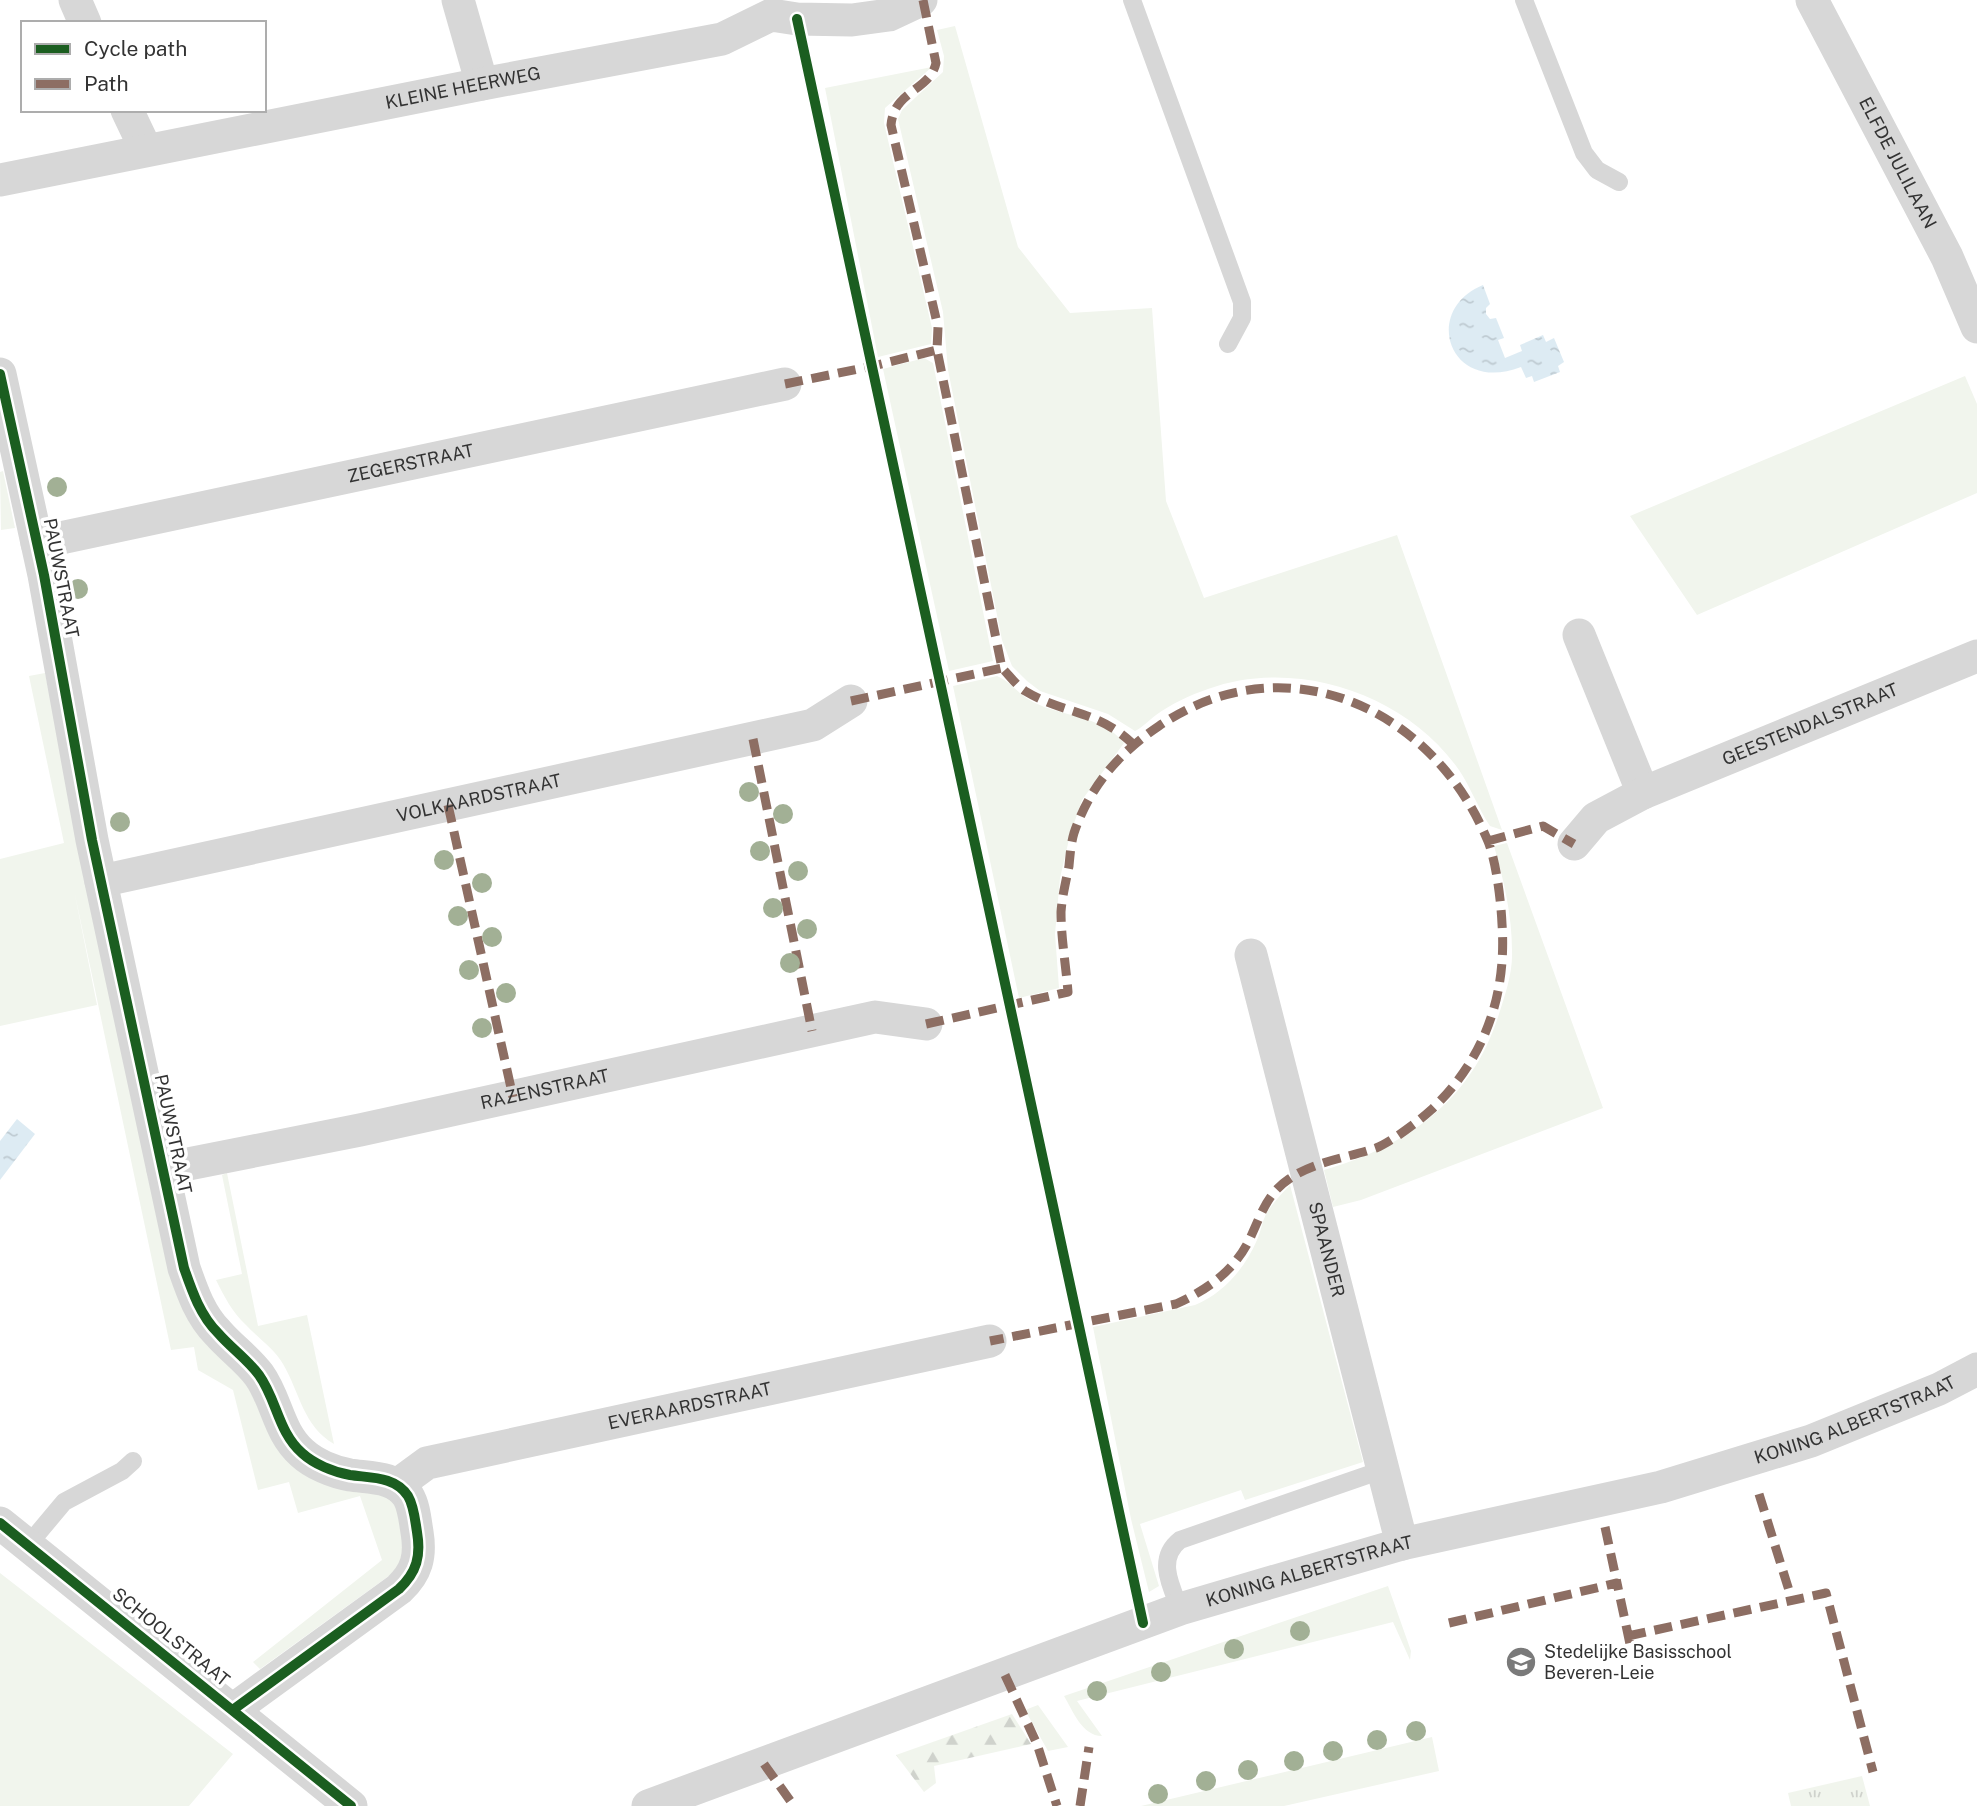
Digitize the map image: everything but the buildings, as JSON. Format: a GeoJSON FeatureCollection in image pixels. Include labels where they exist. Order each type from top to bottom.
{"type":"FeatureCollection","features":[{"type":"Feature","properties":{"kind":"street"},"geometry":{"type":"LineString","coordinates":[[75,0],[84,21]]}},
{"type":"Feature","properties":{"kind":"street"},"geometry":{"type":"LineString","coordinates":[[458,0],[482,84]]}},
{"type":"Feature","properties":{"kind":"street","name":"KLEINE HEERWEG"},"geometry":{"type":"LineString","coordinates":[[0,180],[722,39],[771,15],[797,19],[852,20],[889,15],[921,0]]}},
{"type":"Feature","properties":{"kind":"street","name":"ELFDE JULILAAN"},"geometry":{"type":"LineString","coordinates":[[1812,0],[1947,257],[1977,327]]}},
{"type":"Feature","properties":{"kind":"street"},"geometry":{"type":"LineString","coordinates":[[128,112],[146,150]]}},
{"type":"Feature","properties":{"kind":"street","name":"PAUWSTRAAT"},"geometry":{"type":"LineString","coordinates":[[0,374],[37,543],[102,881],[184,1268],[201,1312],[215,1331],[260,1376],[281,1427],[290,1441],[303,1454],[333,1471],[382,1479],[397,1485]]}},
{"type":"Feature","properties":{"kind":"street","name":"ZEGERSTRAAT"},"geometry":{"type":"LineString","coordinates":[[37,543],[785,384]]}},
{"type":"Feature","properties":{"kind":"street"},"geometry":{"type":"LineString","coordinates":[[1578,635],[1643,793]]}},
{"type":"Feature","properties":{"kind":"street","name":"GEESTENDALSTRAAT"},"geometry":{"type":"LineString","coordinates":[[1574,844],[1596,818],[1643,793],[1977,656]]}},
{"type":"Feature","properties":{"kind":"street","name":"VOLKAARDSTRAAT"},"geometry":{"type":"LineString","coordinates":[[102,881],[813,725],[850,701]]}},
{"type":"Feature","properties":{"kind":"street","name":"SPAANDER"},"geometry":{"type":"LineString","coordinates":[[1251,955],[1402,1544]]}},
{"type":"Feature","properties":{"kind":"street","name":"RAZENSTRAAT"},"geometry":{"type":"LineString","coordinates":[[163,1168],[411,1119],[875,1017],[926,1024]]}},
{"type":"Feature","properties":{"kind":"street","name":"EVERAARDSTRAAT"},"geometry":{"type":"LineString","coordinates":[[397,1485],[427,1463],[990,1341]]}},
{"type":"Feature","properties":{"kind":"street","name":"KONING ALBERTSTRAAT"},"geometry":{"type":"LineString","coordinates":[[648,1806],[1180,1609],[1402,1544],[1674,1484],[1811,1441],[1939,1389],[1977,1369]]}},
{"type":"Feature","properties":{"kind":"street"},"geometry":{"type":"LineString","coordinates":[[234,1709],[410,1578],[419,1555],[419,1542],[414,1511],[408,1496],[397,1485]]}},
{"type":"Feature","properties":{"kind":"street","name":"SCHOOLSTRAAT"},"geometry":{"type":"LineString","coordinates":[[0,1523],[351,1806]]}},
{"type":"Feature","properties":{"kind":"lane"},"geometry":{"type":"LineString","coordinates":[[1132,0],[1242,302],[1242,318],[1228,344]]}},
{"type":"Feature","properties":{"kind":"lane"},"geometry":{"type":"LineString","coordinates":[[1524,0],[1584,153],[1597,170],[1619,182]]}},
{"type":"Feature","properties":{"kind":"lane"},"geometry":{"type":"LineString","coordinates":[[28,1545],[64,1502],[122,1471],[133,1461]]}},
{"type":"Feature","properties":{"kind":"lane"},"geometry":{"type":"LineString","coordinates":[[1180,1609],[1166,1568],[1169,1553],[1180,1540],[1382,1470]]}},
{"type":"Feature","properties":{"kind":"green space"},"geometry":{"type":"Polygon","coordinates":[[[955,26],[1018,247],[1070,313],[1152,308],[1166,501],[1204,598],[1397,535],[1502,830],[1490,826],[1459,770],[1437,743],[1410,721],[1347,689],[1277,677],[1242,680],[1181,700],[1135,731],[1108,714],[1040,691],[1012,666],[1002,640],[948,370],[943,312],[898,119],[902,110],[943,72],[944,56],[937,30],[955,26]]]}},
{"type":"Feature","properties":{"kind":"green space"},"geometry":{"type":"Polygon","coordinates":[[[932,67],[885,108],[884,123],[932,328],[931,344],[878,357],[825,88],[932,67]]]}},
{"type":"Feature","properties":{"kind":"green space"},"geometry":{"type":"Polygon","coordinates":[[[924,358],[933,363],[993,661],[949,671],[883,369],[924,358]]]}},
{"type":"Feature","properties":{"kind":"green space"},"geometry":{"type":"Polygon","coordinates":[[[1965,376],[1977,404],[1977,493],[1697,615],[1630,516],[1965,376]]]}},
{"type":"Feature","properties":{"kind":"green space"},"geometry":{"type":"Polygon","coordinates":[[[3,471],[15,528],[1,530],[0,472],[3,471]]]}},
{"type":"Feature","properties":{"kind":"green space"},"geometry":{"type":"Polygon","coordinates":[[[45,673],[173,1283],[254,1396],[370,1490],[392,1500],[399,1512],[406,1546],[397,1570],[260,1669],[253,1662],[382,1560],[360,1496],[298,1513],[289,1482],[258,1490],[233,1390],[198,1370],[194,1347],[171,1350],[74,890],[97,1005],[0,1026],[0,859],[64,843],[29,676],[45,673]]]}},
{"type":"Feature","properties":{"kind":"green space"},"geometry":{"type":"Polygon","coordinates":[[[997,676],[1033,702],[1105,727],[1124,743],[1082,800],[1070,835],[1060,878],[1055,934],[1059,988],[1019,998],[953,686],[997,676]]]}},
{"type":"Feature","properties":{"kind":"green space"},"geometry":{"type":"Polygon","coordinates":[[[1507,843],[1603,1108],[1361,1200],[1333,1207],[1324,1170],[1383,1148],[1433,1115],[1454,1095],[1487,1044],[1504,999],[1512,959],[1509,911],[1494,846],[1507,843]]]}},
{"type":"Feature","properties":{"kind":"green space"},"geometry":{"type":"Polygon","coordinates":[[[227,1173],[258,1326],[307,1315],[334,1444],[315,1428],[279,1358],[237,1315],[216,1280],[242,1274],[222,1175],[227,1173]]]}},
{"type":"Feature","properties":{"kind":"green space"},"geometry":{"type":"Polygon","coordinates":[[[1290,1185],[1363,1462],[1245,1500],[1241,1490],[1140,1524],[1159,1586],[1149,1592],[1131,1519],[1093,1327],[1195,1305],[1215,1294],[1246,1260],[1257,1240],[1266,1214],[1290,1185]]]}},
{"type":"Feature","properties":{"kind":"green space"},"geometry":{"type":"Polygon","coordinates":[[[0,1573],[233,1754],[189,1806],[0,1806],[0,1573]]]}},
{"type":"Feature","properties":{"kind":"green space"},"geometry":{"type":"Polygon","coordinates":[[[1388,1586],[1411,1651],[1410,1660],[1393,1622],[1077,1701],[1102,1736],[1089,1732],[1084,1727],[1064,1696],[1388,1586]]]}},
{"type":"Feature","properties":{"kind":"green space"},"geometry":{"type":"Polygon","coordinates":[[[1038,1705],[1068,1747],[1048,1751],[1025,1710],[1038,1705]]]}},
{"type":"Feature","properties":{"kind":"green space"},"geometry":{"type":"Polygon","coordinates":[[[1012,1714],[1031,1744],[934,1766],[936,1783],[924,1792],[896,1755],[1012,1714]]]}},
{"type":"Feature","properties":{"kind":"green space"},"geometry":{"type":"Polygon","coordinates":[[[1432,1737],[1439,1771],[1284,1806],[1141,1806],[1432,1737]]]}},
{"type":"Feature","properties":{"kind":"green space"},"geometry":{"type":"Polygon","coordinates":[[[1862,1776],[1870,1806],[1791,1806],[1788,1793],[1862,1776]]]}},
{"type":"Feature","properties":{"kind":"water"},"geometry":{"type":"Polygon","coordinates":[[[1483,285],[1490,304],[1486,308],[1486,314],[1490,319],[1496,318],[1504,338],[1498,340],[1505,358],[1522,351],[1520,345],[1543,335],[1546,342],[1554,338],[1564,362],[1558,366],[1560,372],[1534,382],[1532,376],[1526,378],[1521,367],[1496,373],[1476,370],[1461,360],[1452,346],[1449,329],[1453,312],[1464,297],[1483,285]]]}},
{"type":"Feature","properties":{"kind":"water"},"geometry":{"type":"Polygon","coordinates":[[[17,1119],[35,1134],[0,1180],[0,1141],[17,1119]]]}},
{"type":"Feature","properties":{"kind":"marked path"},"geometry":{"type":"LineString","coordinates":[[923,0],[936,63],[927,80],[898,104],[891,125],[938,327],[937,350],[1002,668],[1025,691],[1093,718],[1120,733],[1133,744]]}},
{"type":"Feature","properties":{"kind":"marked path"},"geometry":{"type":"LineString","coordinates":[[785,384],[937,350]]}},
{"type":"Feature","properties":{"kind":"marked path"},"geometry":{"type":"LineString","coordinates":[[851,701],[1002,668]]}},
{"type":"Feature","properties":{"kind":"marked path"},"geometry":{"type":"LineString","coordinates":[[926,1024],[1068,992],[1061,912],[1072,841],[1088,800],[1119,759],[1145,736],[1207,701],[1255,689],[1303,689],[1349,701],[1392,722],[1430,753],[1462,792],[1490,847],[1498,880],[1502,924],[1503,951],[1496,1001],[1478,1048],[1465,1070],[1431,1110],[1405,1131],[1376,1148],[1309,1168],[1282,1184],[1266,1204],[1246,1246],[1230,1268],[1188,1298],[1176,1304],[990,1341]]}},
{"type":"Feature","properties":{"kind":"marked path"},"geometry":{"type":"LineString","coordinates":[[753,739],[812,1031]]}},
{"type":"Feature","properties":{"kind":"marked path"},"geometry":{"type":"LineString","coordinates":[[448,805],[513,1097]]}},
{"type":"Feature","properties":{"kind":"marked path"},"geometry":{"type":"LineString","coordinates":[[1488,841],[1543,826],[1574,844]]}},
{"type":"Feature","properties":{"kind":"marked path"},"geometry":{"type":"LineString","coordinates":[[1759,1494],[1792,1600]]}},
{"type":"Feature","properties":{"kind":"marked path"},"geometry":{"type":"LineString","coordinates":[[1605,1527],[1617,1583]]}},
{"type":"Feature","properties":{"kind":"marked path"},"geometry":{"type":"LineString","coordinates":[[1449,1623],[1617,1583],[1630,1644]]}},
{"type":"Feature","properties":{"kind":"marked path"},"geometry":{"type":"LineString","coordinates":[[1628,1636],[1826,1593],[1873,1772]]}},
{"type":"Feature","properties":{"kind":"marked path"},"geometry":{"type":"LineString","coordinates":[[1005,1675],[1037,1744],[1057,1806]]}},
{"type":"Feature","properties":{"kind":"marked path"},"geometry":{"type":"LineString","coordinates":[[1080,1806],[1089,1747]]}},
{"type":"Feature","properties":{"kind":"marked path"},"geometry":{"type":"LineString","coordinates":[[764,1764],[794,1806]]}},
{"type":"Feature","properties":{"kind":"cycle path"},"geometry":{"type":"LineString","coordinates":[[797,19],[1143,1623]]}},
{"type":"Feature","properties":{"kind":"cycle path"},"geometry":{"type":"LineString","coordinates":[[0,374],[44,575],[92,840],[184,1268],[190,1285],[201,1311],[212,1326],[259,1375],[294,1445],[318,1464],[337,1472],[382,1479],[403,1489],[412,1504],[415,1518],[418,1556],[414,1570],[405,1583],[234,1709]]}},
{"type":"Feature","properties":{"kind":"cycle path"},"geometry":{"type":"LineString","coordinates":[[0,1523],[351,1806]]}},
{"type":"Feature","properties":{"kind":"place","name":"Stedelijke Basisschool Beveren-Leie"},"geometry":{"type":"Point","coordinates":[1521,1662]}}]}
